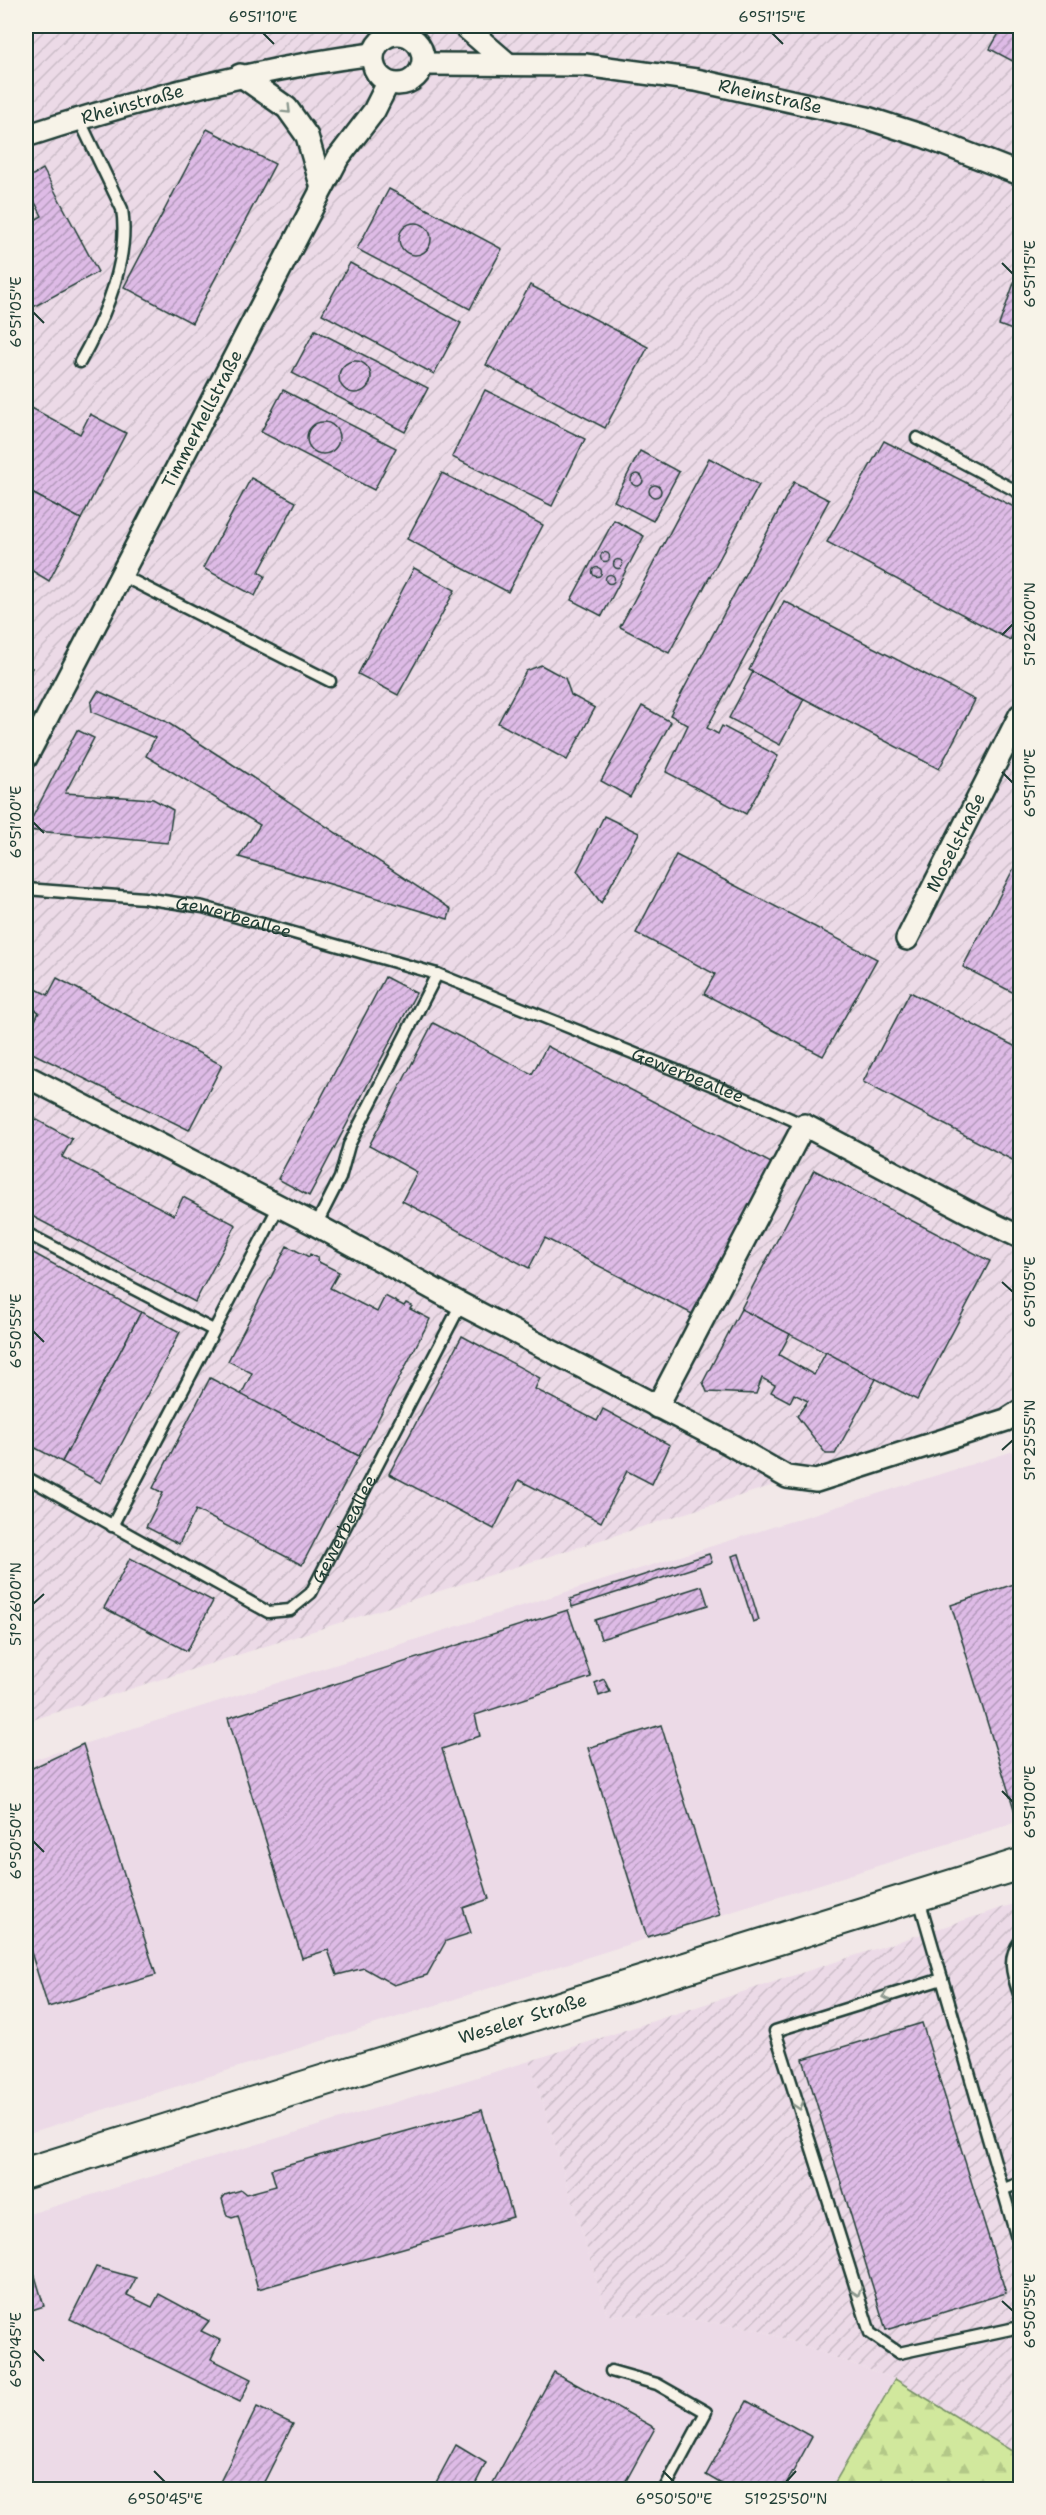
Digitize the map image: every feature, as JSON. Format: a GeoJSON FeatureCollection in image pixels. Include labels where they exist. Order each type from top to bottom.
{"type":"FeatureCollection","features":[{"type":"Feature","properties":{"kind":"main road","name":"Weseler Straße"},"geometry":{"type":"LineString","coordinates":[[26,2173],[1020,1864]]}},
{"type":"Feature","properties":{"kind":"street"},"geometry":{"type":"LineString","coordinates":[[464,26],[508,64]]}},
{"type":"Feature","properties":{"kind":"street"},"geometry":{"type":"LineString","coordinates":[[412,31],[422,50],[423,64],[412,81],[400,85],[388,83],[378,76],[373,66],[373,54],[378,44],[387,36],[412,31]]}},
{"type":"Feature","properties":{"kind":"street","name":"Rheinstraße"},"geometry":{"type":"LineString","coordinates":[[26,136],[79,119],[240,75],[373,54]]}},
{"type":"Feature","properties":{"kind":"street","name":"Rheinstraße"},"geometry":{"type":"LineString","coordinates":[[423,64],[585,65],[696,80],[867,118],[923,136],[1020,174]]}},
{"type":"Feature","properties":{"kind":"street"},"geometry":{"type":"LineString","coordinates":[[240,75],[287,108],[301,127],[307,136],[322,188]]}},
{"type":"Feature","properties":{"kind":"street","name":"Timmerhellstraße"},"geometry":{"type":"LineString","coordinates":[[26,758],[338,158],[374,111],[388,83]]}},
{"type":"Feature","properties":{"kind":"street","name":"Moselstraße"},"geometry":{"type":"LineString","coordinates":[[907,939],[1020,715]]}},
{"type":"Feature","properties":{"kind":"street"},"geometry":{"type":"LineString","coordinates":[[26,1076],[316,1225],[461,1304],[726,1442],[787,1477],[816,1481],[1006,1420],[1020,1411]]}},
{"type":"Feature","properties":{"kind":"street"},"geometry":{"type":"LineString","coordinates":[[657,1407],[804,1125]]}},
{"type":"Feature","properties":{"kind":"street","name":"Gewerbeallee"},"geometry":{"type":"LineString","coordinates":[[804,1125],[1020,1237]]}},
{"type":"Feature","properties":{"kind":"lane"},"geometry":{"type":"LineString","coordinates":[[79,119],[122,209],[124,223],[120,255],[104,319],[80,362]]}},
{"type":"Feature","properties":{"kind":"lane"},"geometry":{"type":"LineString","coordinates":[[917,438],[1020,493]]}},
{"type":"Feature","properties":{"kind":"lane"},"geometry":{"type":"LineString","coordinates":[[121,574],[330,681]]}},
{"type":"Feature","properties":{"kind":"lane","name":"Gewerbeallee"},"geometry":{"type":"LineString","coordinates":[[26,889],[144,898],[203,907],[437,974],[742,1096],[804,1125]]}},
{"type":"Feature","properties":{"kind":"lane"},"geometry":{"type":"LineString","coordinates":[[316,1225],[340,1178],[349,1145],[437,974]]}},
{"type":"Feature","properties":{"kind":"lane"},"geometry":{"type":"LineString","coordinates":[[111,1526],[279,1206]]}},
{"type":"Feature","properties":{"kind":"lane"},"geometry":{"type":"LineString","coordinates":[[26,1233],[213,1330]]}},
{"type":"Feature","properties":{"kind":"lane","name":"Gewerbeallee"},"geometry":{"type":"LineString","coordinates":[[26,1477],[268,1612],[290,1610],[311,1593],[461,1304]]}},
{"type":"Feature","properties":{"kind":"lane"},"geometry":{"type":"LineString","coordinates":[[918,1896],[1020,2249]]}},
{"type":"Feature","properties":{"kind":"lane"},"geometry":{"type":"LineString","coordinates":[[1020,1941],[1012,1952],[1011,1970],[1020,1997]]}},
{"type":"Feature","properties":{"kind":"lane"},"geometry":{"type":"LineString","coordinates":[[942,1978],[775,2031],[870,2333],[899,2353],[1020,2327]]}},
{"type":"Feature","properties":{"kind":"lane"},"geometry":{"type":"LineString","coordinates":[[1004,2189],[1020,2183]]}},
{"type":"Feature","properties":{"kind":"lane"},"geometry":{"type":"LineString","coordinates":[[611,2371],[657,2384],[706,2412],[664,2490]]}},
{"type":"Feature","properties":{"kind":"shaded area"},"geometry":{"type":"Polygon","coordinates":[[[26,26],[1020,26],[1020,1407],[26,1722],[26,26]]]}},
{"type":"Feature","properties":{"kind":"shaded area"},"geometry":{"type":"Polygon","coordinates":[[[1020,1449],[1020,1821],[26,2134],[26,1762],[1020,1449]]]}},
{"type":"Feature","properties":{"kind":"shaded area"},"geometry":{"type":"Polygon","coordinates":[[[1020,1902],[1020,2456],[895,2379],[757,2329],[675,2317],[607,2315],[530,2061],[1020,1902]]]}},
{"type":"Feature","properties":{"kind":"shaded area"},"geometry":{"type":"Polygon","coordinates":[[[530,2061],[607,2315],[675,2317],[757,2329],[895,2379],[831,2489],[26,2490],[26,2215],[530,2061]]]}},
{"type":"Feature","properties":{"kind":"green space"},"geometry":{"type":"Polygon","coordinates":[[[895,2379],[1020,2456],[1020,2489],[831,2489],[895,2379]]]}},
{"type":"Feature","properties":{"kind":"building"},"geometry":{"type":"Polygon","coordinates":[[[1003,26],[1020,26],[1020,65],[990,49],[1003,26]]]}},
{"type":"Feature","properties":{"kind":"building"},"geometry":{"type":"Polygon","coordinates":[[[207,129],[275,164],[192,323],[124,287],[207,129]]]}},
{"type":"Feature","properties":{"kind":"building"},"geometry":{"type":"Polygon","coordinates":[[[43,169],[98,272],[26,311],[26,225],[42,216],[26,185],[26,179],[43,169]]]}},
{"type":"Feature","properties":{"kind":"building"},"geometry":{"type":"Polygon","coordinates":[[[389,189],[502,249],[470,309],[357,249],[389,189]]]}},
{"type":"Feature","properties":{"kind":"building"},"geometry":{"type":"Polygon","coordinates":[[[415,223],[426,228],[431,239],[426,250],[415,255],[404,250],[399,239],[404,228],[415,223]]]}},
{"type":"Feature","properties":{"kind":"building"},"geometry":{"type":"Polygon","coordinates":[[[350,263],[461,323],[434,374],[322,314],[350,263]]]}},
{"type":"Feature","properties":{"kind":"building"},"geometry":{"type":"Polygon","coordinates":[[[1020,266],[1020,333],[999,325],[1020,266]]]}},
{"type":"Feature","properties":{"kind":"building"},"geometry":{"type":"Polygon","coordinates":[[[530,285],[648,347],[605,428],[486,365],[530,285]]]}},
{"type":"Feature","properties":{"kind":"building"},"geometry":{"type":"Polygon","coordinates":[[[315,330],[428,388],[405,432],[292,373],[315,330]]]}},
{"type":"Feature","properties":{"kind":"building"},"geometry":{"type":"Polygon","coordinates":[[[355,361],[366,366],[371,377],[366,388],[355,393],[344,388],[339,377],[344,366],[355,361]]]}},
{"type":"Feature","properties":{"kind":"building"},"geometry":{"type":"Polygon","coordinates":[[[283,390],[396,448],[374,490],[261,432],[283,390]]]}},
{"type":"Feature","properties":{"kind":"building"},"geometry":{"type":"Polygon","coordinates":[[[485,390],[585,439],[552,506],[452,457],[485,390]]]}},
{"type":"Feature","properties":{"kind":"building"},"geometry":{"type":"Polygon","coordinates":[[[26,405],[80,434],[90,414],[126,433],[81,519],[26,490],[26,405]]]}},
{"type":"Feature","properties":{"kind":"building"},"geometry":{"type":"Polygon","coordinates":[[[323,422],[334,427],[339,438],[334,449],[323,454],[312,449],[307,438],[312,427],[323,422]]]}},
{"type":"Feature","properties":{"kind":"building"},"geometry":{"type":"Polygon","coordinates":[[[884,441],[1020,510],[1020,620],[1010,640],[827,542],[884,441]]]}},
{"type":"Feature","properties":{"kind":"building"},"geometry":{"type":"Polygon","coordinates":[[[640,451],[679,472],[653,521],[614,501],[640,451]]]}},
{"type":"Feature","properties":{"kind":"building"},"geometry":{"type":"Polygon","coordinates":[[[709,458],[759,485],[669,653],[620,627],[709,458]]]}},
{"type":"Feature","properties":{"kind":"building"},"geometry":{"type":"Polygon","coordinates":[[[442,473],[543,525],[508,592],[407,539],[442,473]]]}},
{"type":"Feature","properties":{"kind":"building"},"geometry":{"type":"Polygon","coordinates":[[[639,474],[643,480],[639,486],[635,486],[631,478],[639,474]]]}},
{"type":"Feature","properties":{"kind":"building"},"geometry":{"type":"Polygon","coordinates":[[[251,478],[296,502],[259,572],[265,576],[255,596],[203,568],[251,478]]]}},
{"type":"Feature","properties":{"kind":"building"},"geometry":{"type":"Polygon","coordinates":[[[794,482],[829,500],[707,728],[718,734],[722,726],[778,756],[746,814],[666,772],[688,725],[670,715],[794,482]]]}},
{"type":"Feature","properties":{"kind":"building"},"geometry":{"type":"Polygon","coordinates":[[[657,485],[661,491],[657,497],[653,497],[649,489],[657,485]]]}},
{"type":"Feature","properties":{"kind":"building"},"geometry":{"type":"Polygon","coordinates":[[[26,490],[81,519],[49,581],[26,567],[26,490]]]}},
{"type":"Feature","properties":{"kind":"building"},"geometry":{"type":"Polygon","coordinates":[[[614,520],[644,536],[602,616],[571,600],[614,520]]]}},
{"type":"Feature","properties":{"kind":"building"},"geometry":{"type":"Polygon","coordinates":[[[605,553],[609,557],[605,561],[601,557],[605,553]]]}},
{"type":"Feature","properties":{"kind":"building"},"geometry":{"type":"Polygon","coordinates":[[[618,560],[622,564],[618,568],[614,564],[618,560]]]}},
{"type":"Feature","properties":{"kind":"building"},"geometry":{"type":"Polygon","coordinates":[[[414,568],[455,590],[398,695],[358,674],[414,568]]]}},
{"type":"Feature","properties":{"kind":"building"},"geometry":{"type":"Polygon","coordinates":[[[597,568],[601,572],[597,576],[593,572],[597,568]]]}},
{"type":"Feature","properties":{"kind":"building"},"geometry":{"type":"Polygon","coordinates":[[[610,575],[614,579],[610,583],[606,579],[610,575]]]}},
{"type":"Feature","properties":{"kind":"building"},"geometry":{"type":"Polygon","coordinates":[[[784,601],[975,700],[939,769],[749,670],[784,601]]]}},
{"type":"Feature","properties":{"kind":"building"},"geometry":{"type":"Polygon","coordinates":[[[541,665],[565,678],[571,695],[595,708],[567,760],[498,723],[526,671],[541,665]]]}},
{"type":"Feature","properties":{"kind":"building"},"geometry":{"type":"Polygon","coordinates":[[[26,666],[32,668],[26,680],[26,666]]]}},
{"type":"Feature","properties":{"kind":"building"},"geometry":{"type":"Polygon","coordinates":[[[753,672],[804,699],[780,745],[729,718],[753,672]]]}},
{"type":"Feature","properties":{"kind":"building"},"geometry":{"type":"Polygon","coordinates":[[[98,691],[165,721],[229,762],[451,909],[448,919],[239,857],[260,825],[146,756],[155,738],[92,712],[91,703],[98,691]]]}},
{"type":"Feature","properties":{"kind":"building"},"geometry":{"type":"Polygon","coordinates":[[[642,706],[671,722],[630,797],[601,781],[642,706]]]}},
{"type":"Feature","properties":{"kind":"building"},"geometry":{"type":"Polygon","coordinates":[[[77,730],[94,738],[65,793],[153,799],[173,810],[168,843],[26,830],[77,730]]]}},
{"type":"Feature","properties":{"kind":"building"},"geometry":{"type":"Polygon","coordinates":[[[604,816],[639,833],[601,903],[577,871],[604,816]]]}},
{"type":"Feature","properties":{"kind":"building"},"geometry":{"type":"Polygon","coordinates":[[[676,855],[877,959],[823,1056],[704,994],[715,974],[636,933],[676,855]]]}},
{"type":"Feature","properties":{"kind":"building"},"geometry":{"type":"Polygon","coordinates":[[[1020,856],[1020,996],[963,967],[1020,856]]]}},
{"type":"Feature","properties":{"kind":"building"},"geometry":{"type":"Polygon","coordinates":[[[385,977],[416,993],[309,1196],[278,1179],[385,977]]]}},
{"type":"Feature","properties":{"kind":"building"},"geometry":{"type":"Polygon","coordinates":[[[57,978],[222,1065],[189,1130],[26,1050],[26,1040],[39,1012],[31,1007],[26,1011],[26,984],[48,995],[57,978]]]}},
{"type":"Feature","properties":{"kind":"building"},"geometry":{"type":"Polygon","coordinates":[[[910,992],[1020,1049],[1020,1164],[863,1082],[910,992]]]}},
{"type":"Feature","properties":{"kind":"building"},"geometry":{"type":"Polygon","coordinates":[[[433,1023],[532,1074],[547,1046],[775,1165],[696,1316],[545,1238],[529,1268],[402,1201],[417,1172],[369,1146],[433,1023]]]}},
{"type":"Feature","properties":{"kind":"building"},"geometry":{"type":"Polygon","coordinates":[[[26,1114],[72,1139],[62,1157],[174,1215],[183,1197],[236,1225],[195,1302],[26,1213],[26,1114]]]}},
{"type":"Feature","properties":{"kind":"building"},"geometry":{"type":"Polygon","coordinates":[[[814,1170],[990,1261],[917,1400],[741,1309],[814,1170]]]}},
{"type":"Feature","properties":{"kind":"building"},"geometry":{"type":"Polygon","coordinates":[[[287,1246],[309,1257],[310,1254],[318,1258],[317,1261],[339,1272],[330,1288],[377,1312],[385,1296],[404,1306],[406,1303],[412,1306],[410,1309],[430,1319],[359,1456],[241,1395],[252,1373],[228,1361],[287,1246]]]}},
{"type":"Feature","properties":{"kind":"building"},"geometry":{"type":"Polygon","coordinates":[[[26,1249],[141,1312],[62,1462],[26,1443],[26,1249]]]}},
{"type":"Feature","properties":{"kind":"building"},"geometry":{"type":"Polygon","coordinates":[[[741,1309],[790,1334],[779,1355],[814,1375],[826,1352],[876,1379],[835,1454],[826,1454],[797,1416],[808,1401],[794,1394],[790,1402],[771,1392],[775,1385],[762,1378],[756,1394],[707,1392],[703,1382],[741,1309]]]}},
{"type":"Feature","properties":{"kind":"building"},"geometry":{"type":"Polygon","coordinates":[[[141,1312],[180,1332],[101,1483],[62,1462],[141,1312]]]}},
{"type":"Feature","properties":{"kind":"building"},"geometry":{"type":"Polygon","coordinates":[[[462,1336],[540,1378],[535,1389],[597,1421],[603,1409],[670,1445],[652,1484],[627,1471],[601,1522],[519,1480],[494,1529],[389,1474],[462,1336]]]}},
{"type":"Feature","properties":{"kind":"building"},"geometry":{"type":"Polygon","coordinates":[[[210,1378],[359,1456],[302,1565],[196,1510],[179,1544],[146,1527],[163,1493],[153,1488],[210,1378]]]}},
{"type":"Feature","properties":{"kind":"building"},"geometry":{"type":"Polygon","coordinates":[[[709,1554],[712,1562],[572,1607],[570,1599],[709,1554]]]}},
{"type":"Feature","properties":{"kind":"building"},"geometry":{"type":"Polygon","coordinates":[[[739,1554],[759,1620],[753,1622],[732,1556],[739,1554]]]}},
{"type":"Feature","properties":{"kind":"building"},"geometry":{"type":"Polygon","coordinates":[[[130,1558],[213,1601],[187,1651],[104,1608],[130,1558]]]}},
{"type":"Feature","properties":{"kind":"building"},"geometry":{"type":"Polygon","coordinates":[[[1020,1582],[1020,1821],[1018,1822],[951,1605],[1020,1582]]]}},
{"type":"Feature","properties":{"kind":"building"},"geometry":{"type":"Polygon","coordinates":[[[702,1586],[708,1605],[601,1639],[595,1620],[702,1586]]]}},
{"type":"Feature","properties":{"kind":"building"},"geometry":{"type":"Polygon","coordinates":[[[568,1610],[591,1677],[475,1715],[480,1736],[442,1749],[489,1899],[463,1908],[471,1933],[446,1941],[427,1975],[394,1985],[364,1968],[337,1975],[328,1950],[302,1958],[228,1718],[568,1610]]]}},
{"type":"Feature","properties":{"kind":"building"},"geometry":{"type":"Polygon","coordinates":[[[604,1679],[610,1692],[599,1696],[595,1683],[604,1679]]]}},
{"type":"Feature","properties":{"kind":"building"},"geometry":{"type":"Polygon","coordinates":[[[661,1725],[720,1915],[647,1937],[588,1748],[661,1725]]]}},
{"type":"Feature","properties":{"kind":"building"},"geometry":{"type":"Polygon","coordinates":[[[83,1744],[156,1975],[48,2007],[26,1936],[26,1771],[83,1744]]]}},
{"type":"Feature","properties":{"kind":"building"},"geometry":{"type":"Polygon","coordinates":[[[922,2023],[1006,2293],[886,2330],[803,2059],[922,2023]]]}},
{"type":"Feature","properties":{"kind":"building"},"geometry":{"type":"Polygon","coordinates":[[[482,2110],[513,2217],[258,2289],[238,2216],[232,2218],[227,2216],[222,2199],[225,2195],[241,2190],[246,2194],[276,2186],[271,2169],[482,2110]]]}},
{"type":"Feature","properties":{"kind":"building"},"geometry":{"type":"Polygon","coordinates":[[[26,2246],[44,2306],[26,2312],[26,2246]]]}},
{"type":"Feature","properties":{"kind":"building"},"geometry":{"type":"Polygon","coordinates":[[[96,2267],[136,2278],[127,2295],[152,2307],[159,2294],[209,2321],[201,2331],[220,2340],[211,2359],[251,2379],[240,2402],[70,2319],[96,2267]]]}},
{"type":"Feature","properties":{"kind":"building"},"geometry":{"type":"Polygon","coordinates":[[[554,2372],[655,2428],[621,2490],[489,2490],[554,2372]]]}},
{"type":"Feature","properties":{"kind":"building"},"geometry":{"type":"Polygon","coordinates":[[[747,2401],[812,2437],[783,2490],[732,2490],[706,2475],[747,2401]]]}},
{"type":"Feature","properties":{"kind":"building"},"geometry":{"type":"Polygon","coordinates":[[[257,2407],[293,2424],[260,2490],[216,2490],[257,2407]]]}},
{"type":"Feature","properties":{"kind":"building"},"geometry":{"type":"Polygon","coordinates":[[[456,2445],[486,2463],[472,2490],[432,2490],[456,2445]]]}}]}
